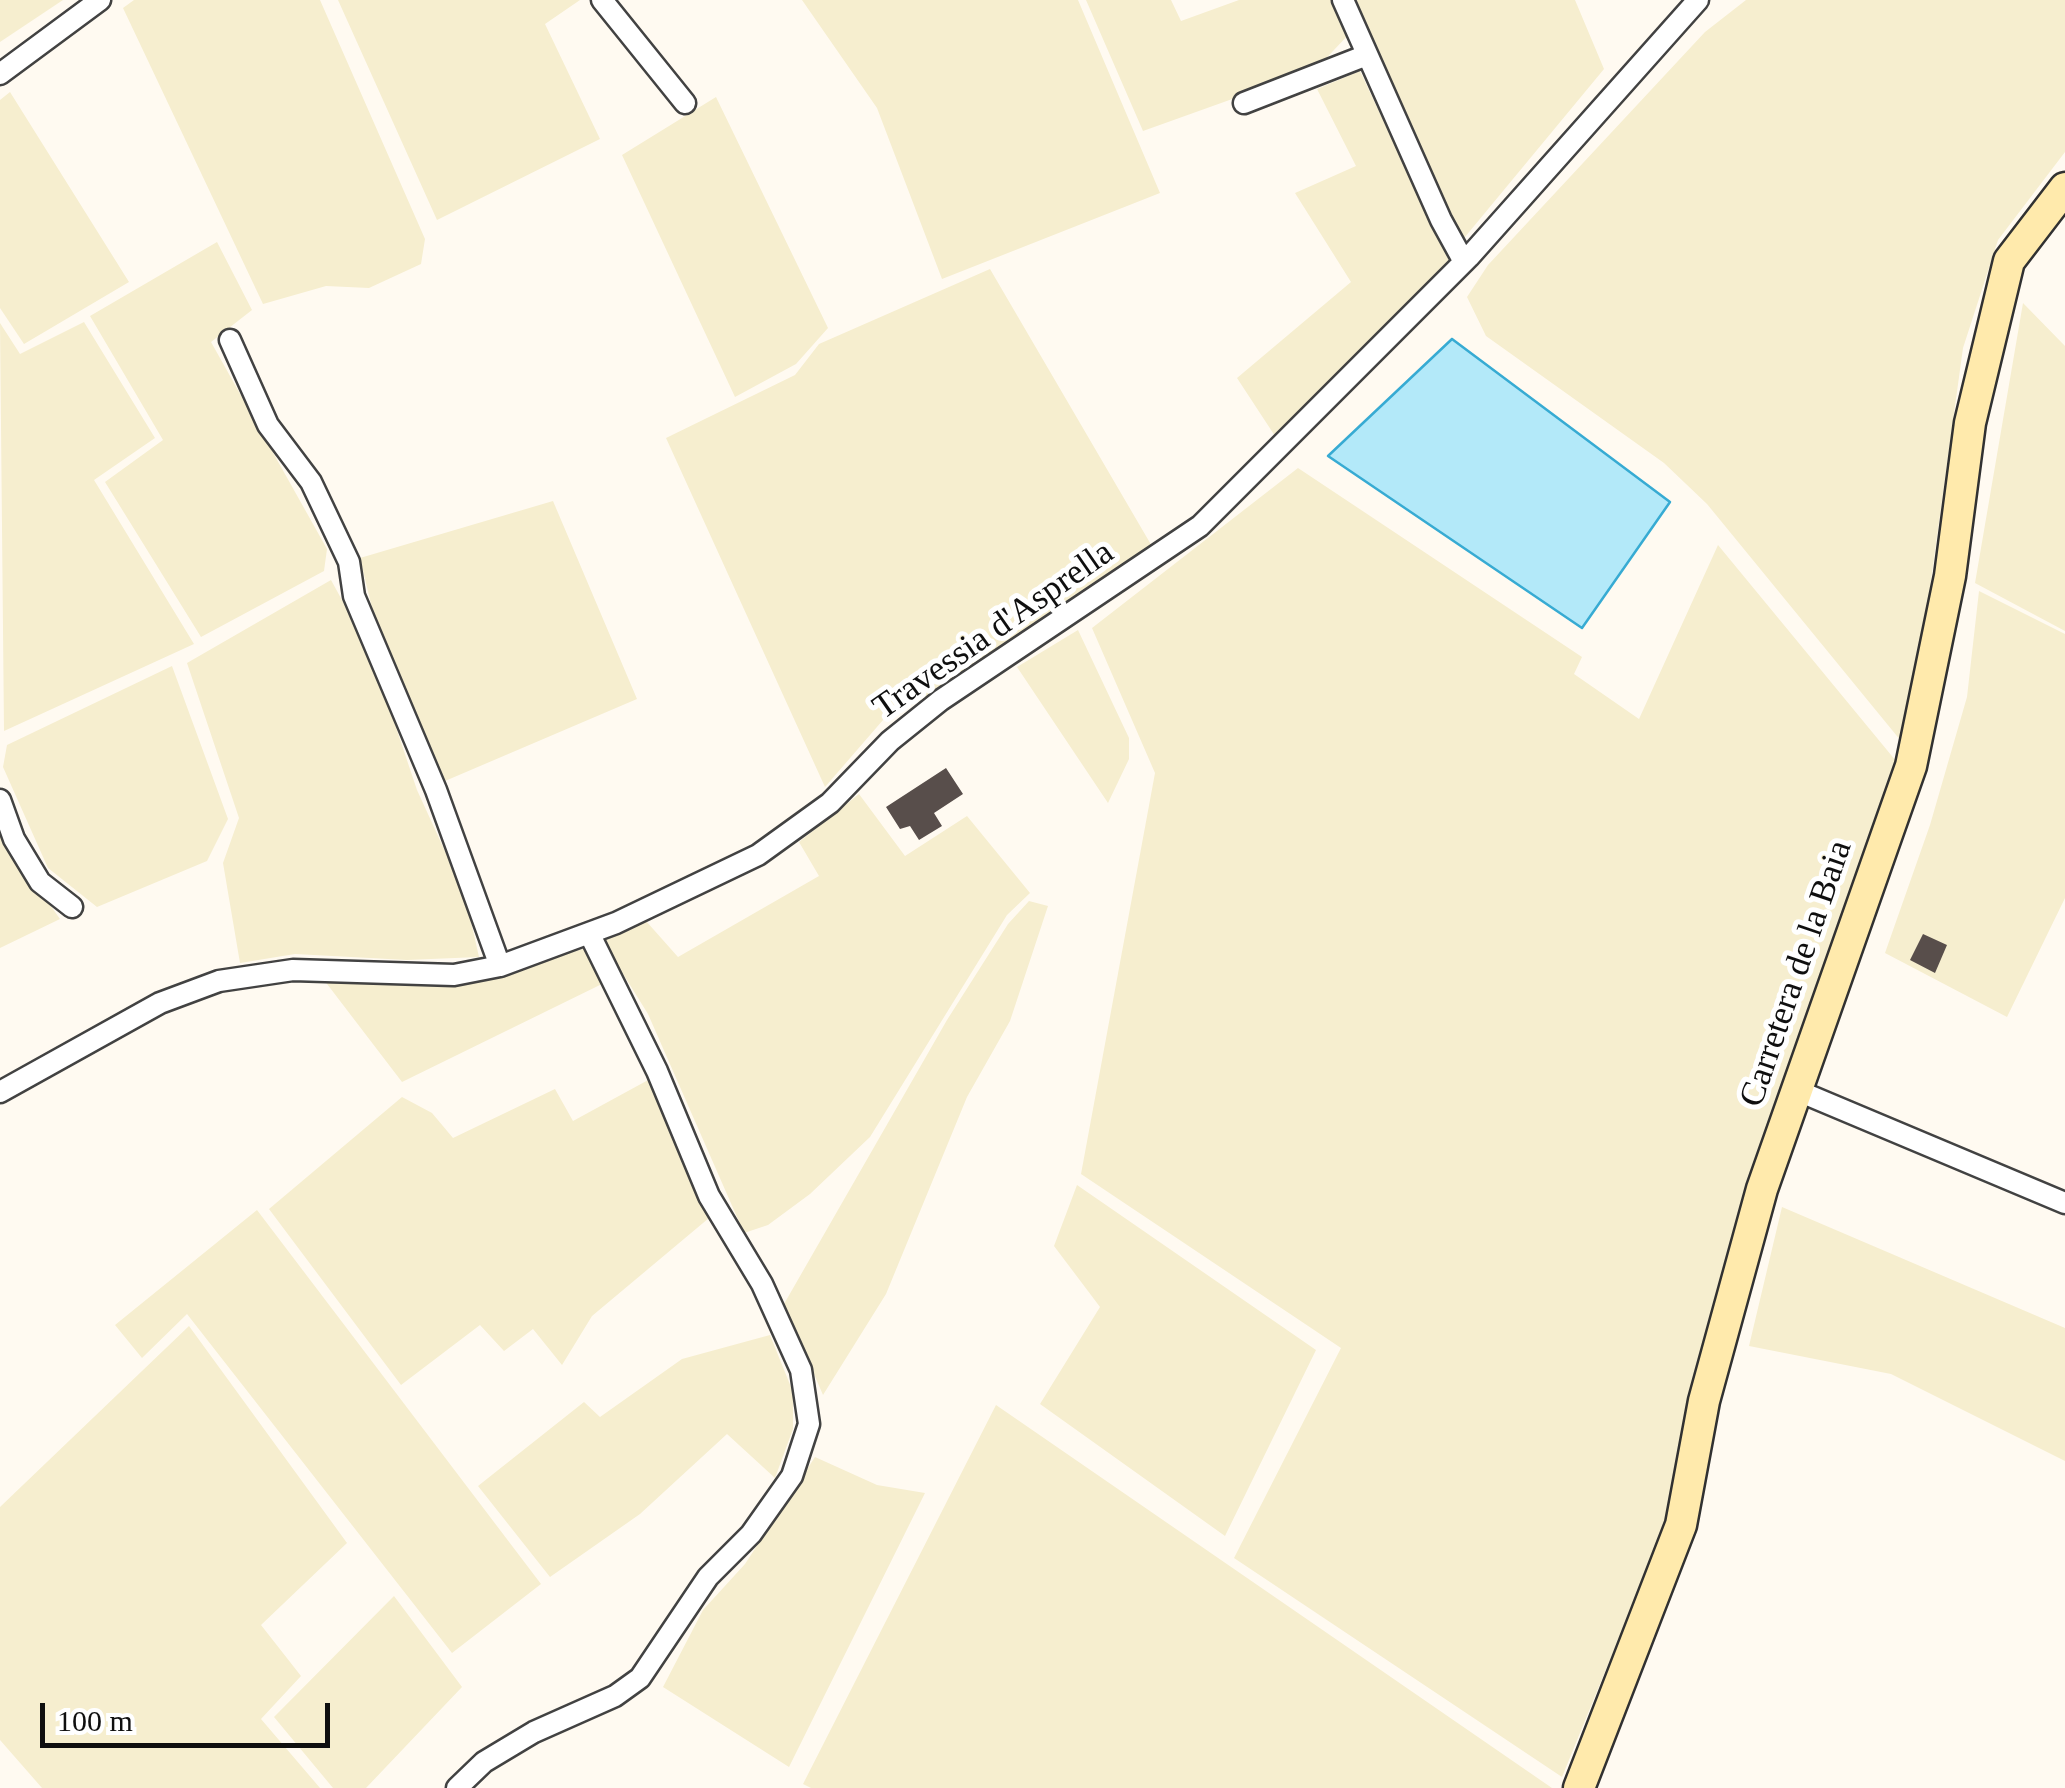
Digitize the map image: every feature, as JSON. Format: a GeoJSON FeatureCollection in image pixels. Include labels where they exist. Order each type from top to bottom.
{"type":"FeatureCollection","features":[{"type":"Feature","properties":{"kind":"main road","name":"Carretera de la Baia"},"geometry":{"type":"LineString","coordinates":[[1582,1786],[1681,1525],[1704,1401],[1762,1189],[1911,766],[1944,614],[1970,423],[2009,261],[2065,188]]}},
{"type":"Feature","properties":{"kind":"street"},"geometry":{"type":"LineString","coordinates":[[0,74],[100,0]]}},
{"type":"Feature","properties":{"kind":"street"},"geometry":{"type":"LineString","coordinates":[[602,0],[686,103]]}},
{"type":"Feature","properties":{"kind":"street"},"geometry":{"type":"LineString","coordinates":[[1343,0],[1440,220],[1464,262]]}},
{"type":"Feature","properties":{"kind":"street","name":"Travessia d'Asprella"},"geometry":{"type":"LineString","coordinates":[[0,1092],[160,1003],[219,981],[293,970],[454,975],[500,966],[589,934],[758,855],[830,802],[890,741],[940,700],[1200,526],[1464,262],[1698,0]]}},
{"type":"Feature","properties":{"kind":"street"},"geometry":{"type":"LineString","coordinates":[[1244,103],[1367,55]]}},
{"type":"Feature","properties":{"kind":"street"},"geometry":{"type":"LineString","coordinates":[[230,340],[268,425],[311,482],[350,562],[354,596],[436,790],[500,966]]}},
{"type":"Feature","properties":{"kind":"street"},"geometry":{"type":"LineString","coordinates":[[0,800],[14,838],[40,882],[72,907]]}},
{"type":"Feature","properties":{"kind":"street"},"geometry":{"type":"LineString","coordinates":[[457,1788],[484,1762],[534,1732],[615,1696],[640,1678],[708,1578],[751,1534],[792,1476],[810,1424],[801,1370],[762,1284],[709,1196],[657,1071],[589,934]]}},
{"type":"Feature","properties":{"kind":"street"},"geometry":{"type":"LineString","coordinates":[[1796,1090],[2065,1203]]}},
{"type":"Feature","properties":{"kind":"shaded area"},"geometry":{"type":"Polygon","coordinates":[[[0,0],[63,0],[0,42],[0,0]]]}},
{"type":"Feature","properties":{"kind":"shaded area"},"geometry":{"type":"Polygon","coordinates":[[[134,0],[320,0],[425,239],[421,264],[369,288],[326,286],[263,304],[123,8],[134,0]]]}},
{"type":"Feature","properties":{"kind":"shaded area"},"geometry":{"type":"Polygon","coordinates":[[[338,0],[580,0],[545,24],[600,139],[437,220],[338,0]]]}},
{"type":"Feature","properties":{"kind":"shaded area"},"geometry":{"type":"Polygon","coordinates":[[[802,0],[1078,0],[1160,193],[942,279],[877,108],[802,0]]]}},
{"type":"Feature","properties":{"kind":"shaded area"},"geometry":{"type":"Polygon","coordinates":[[[1086,0],[1171,0],[1181,21],[1239,0],[1336,0],[1351,32],[1316,69],[1143,131],[1086,0]]]}},
{"type":"Feature","properties":{"kind":"shaded area"},"geometry":{"type":"Polygon","coordinates":[[[1354,0],[1575,0],[1604,69],[1460,243],[1354,0]]]}},
{"type":"Feature","properties":{"kind":"shaded area"},"geometry":{"type":"Polygon","coordinates":[[[1746,0],[2065,0],[2065,152],[1998,240],[1963,348],[1928,602],[1901,741],[1707,504],[1664,463],[1486,336],[1467,297],[1488,265],[1705,32],[1746,0]]]}},
{"type":"Feature","properties":{"kind":"shaded area"},"geometry":{"type":"Polygon","coordinates":[[[1360,71],[1449,261],[1275,436],[1237,378],[1351,282],[1295,193],[1356,166],[1317,89],[1360,71]]]}},
{"type":"Feature","properties":{"kind":"shaded area"},"geometry":{"type":"Polygon","coordinates":[[[10,92],[129,282],[24,344],[0,308],[0,100],[10,92]]]}},
{"type":"Feature","properties":{"kind":"shaded area"},"geometry":{"type":"Polygon","coordinates":[[[716,97],[828,328],[796,364],[735,397],[622,155],[716,97]]]}},
{"type":"Feature","properties":{"kind":"shaded area"},"geometry":{"type":"Polygon","coordinates":[[[217,242],[252,310],[211,342],[327,549],[324,571],[201,637],[105,482],[163,440],[90,316],[217,242]]]}},
{"type":"Feature","properties":{"kind":"shaded area"},"geometry":{"type":"Polygon","coordinates":[[[990,269],[1153,548],[945,687],[883,720],[825,787],[666,438],[795,375],[819,344],[990,269]]]}},
{"type":"Feature","properties":{"kind":"shaded area"},"geometry":{"type":"Polygon","coordinates":[[[2023,303],[2065,346],[2065,631],[1975,583],[2023,303]]]}},
{"type":"Feature","properties":{"kind":"shaded area"},"geometry":{"type":"Polygon","coordinates":[[[84,322],[155,438],[94,480],[194,644],[4,731],[0,323],[20,354],[84,322]]]}},
{"type":"Feature","properties":{"kind":"shaded area"},"geometry":{"type":"Polygon","coordinates":[[[1298,468],[1582,657],[1574,674],[1639,719],[1718,545],[1896,761],[1737,1217],[1667,1520],[1562,1777],[1234,1558],[1341,1348],[1081,1174],[1155,773],[1092,628],[1298,468]]]}},
{"type":"Feature","properties":{"kind":"shaded area"},"geometry":{"type":"Polygon","coordinates":[[[553,501],[637,699],[445,781],[372,608],[360,558],[553,501]]]}},
{"type":"Feature","properties":{"kind":"shaded area"},"geometry":{"type":"Polygon","coordinates":[[[331,580],[371,653],[417,790],[465,895],[479,957],[407,960],[295,954],[240,963],[223,863],[239,818],[187,663],[331,580]]]}},
{"type":"Feature","properties":{"kind":"shaded area"},"geometry":{"type":"Polygon","coordinates":[[[1979,591],[2065,634],[2065,898],[2007,1017],[1885,953],[1930,825],[1967,697],[1979,591]]]}},
{"type":"Feature","properties":{"kind":"shaded area"},"geometry":{"type":"Polygon","coordinates":[[[1078,630],[1129,738],[1129,759],[1108,803],[1017,667],[1078,630]]]}},
{"type":"Feature","properties":{"kind":"shaded area"},"geometry":{"type":"Polygon","coordinates":[[[172,666],[228,819],[207,861],[97,907],[48,868],[3,767],[7,745],[172,666]]]}},
{"type":"Feature","properties":{"kind":"shaded area"},"geometry":{"type":"Polygon","coordinates":[[[859,794],[905,856],[967,816],[1030,893],[1007,915],[870,1137],[810,1194],[768,1225],[744,1233],[648,1014],[602,940],[646,921],[678,957],[819,876],[799,842],[859,794]]]}},
{"type":"Feature","properties":{"kind":"shaded area"},"geometry":{"type":"Polygon","coordinates":[[[0,824],[8,845],[60,919],[0,948],[0,824]]]}},
{"type":"Feature","properties":{"kind":"shaded area"},"geometry":{"type":"Polygon","coordinates":[[[1029,901],[1048,906],[1010,1021],[967,1097],[886,1294],[823,1395],[784,1304],[947,1020],[1008,924],[1029,901]]]}},
{"type":"Feature","properties":{"kind":"shaded area"},"geometry":{"type":"Polygon","coordinates":[[[586,948],[604,983],[402,1082],[324,980],[455,987],[586,948]]]}},
{"type":"Feature","properties":{"kind":"shaded area"},"geometry":{"type":"Polygon","coordinates":[[[650,1079],[709,1218],[592,1316],[562,1365],[533,1329],[504,1351],[480,1325],[401,1385],[269,1209],[402,1097],[432,1113],[453,1138],[555,1089],[573,1121],[650,1079]]]}},
{"type":"Feature","properties":{"kind":"shaded area"},"geometry":{"type":"Polygon","coordinates":[[[1077,1185],[1316,1350],[1225,1536],[1040,1404],[1100,1307],[1054,1246],[1077,1185]]]}},
{"type":"Feature","properties":{"kind":"shaded area"},"geometry":{"type":"Polygon","coordinates":[[[1782,1207],[2065,1328],[2065,1461],[1891,1374],[1749,1346],[1782,1207]]]}},
{"type":"Feature","properties":{"kind":"shaded area"},"geometry":{"type":"Polygon","coordinates":[[[257,1210],[541,1584],[452,1653],[187,1314],[142,1358],[115,1325],[257,1210]]]}},
{"type":"Feature","properties":{"kind":"shaded area"},"geometry":{"type":"Polygon","coordinates":[[[189,1326],[347,1543],[261,1625],[301,1676],[261,1719],[320,1788],[42,1788],[0,1740],[0,1507],[189,1326]]]}},
{"type":"Feature","properties":{"kind":"shaded area"},"geometry":{"type":"Polygon","coordinates":[[[770,1335],[793,1392],[793,1429],[775,1478],[727,1434],[640,1514],[550,1577],[478,1486],[584,1402],[600,1417],[682,1359],[770,1335]]]}},
{"type":"Feature","properties":{"kind":"shaded area"},"geometry":{"type":"Polygon","coordinates":[[[996,1405],[1552,1788],[811,1788],[803,1784],[996,1405]]]}},
{"type":"Feature","properties":{"kind":"shaded area"},"geometry":{"type":"Polygon","coordinates":[[[815,1457],[877,1485],[925,1493],[789,1767],[663,1687],[703,1610],[745,1564],[815,1457]]]}},
{"type":"Feature","properties":{"kind":"shaded area"},"geometry":{"type":"Polygon","coordinates":[[[394,1596],[462,1687],[366,1788],[333,1788],[274,1717],[394,1596]]]}},
{"type":"Feature","properties":{"kind":"water"},"geometry":{"type":"Polygon","coordinates":[[[1452,339],[1670,502],[1582,628],[1328,456],[1452,339]]]}},
{"type":"Feature","properties":{"kind":"building"},"geometry":{"type":"Polygon","coordinates":[[[946,768],[963,794],[934,813],[942,826],[919,840],[910,826],[900,829],[886,807],[946,768]]]}},
{"type":"Feature","properties":{"kind":"building"},"geometry":{"type":"Polygon","coordinates":[[[1923,934],[1947,945],[1935,973],[1910,960],[1923,934]]]}}]}
